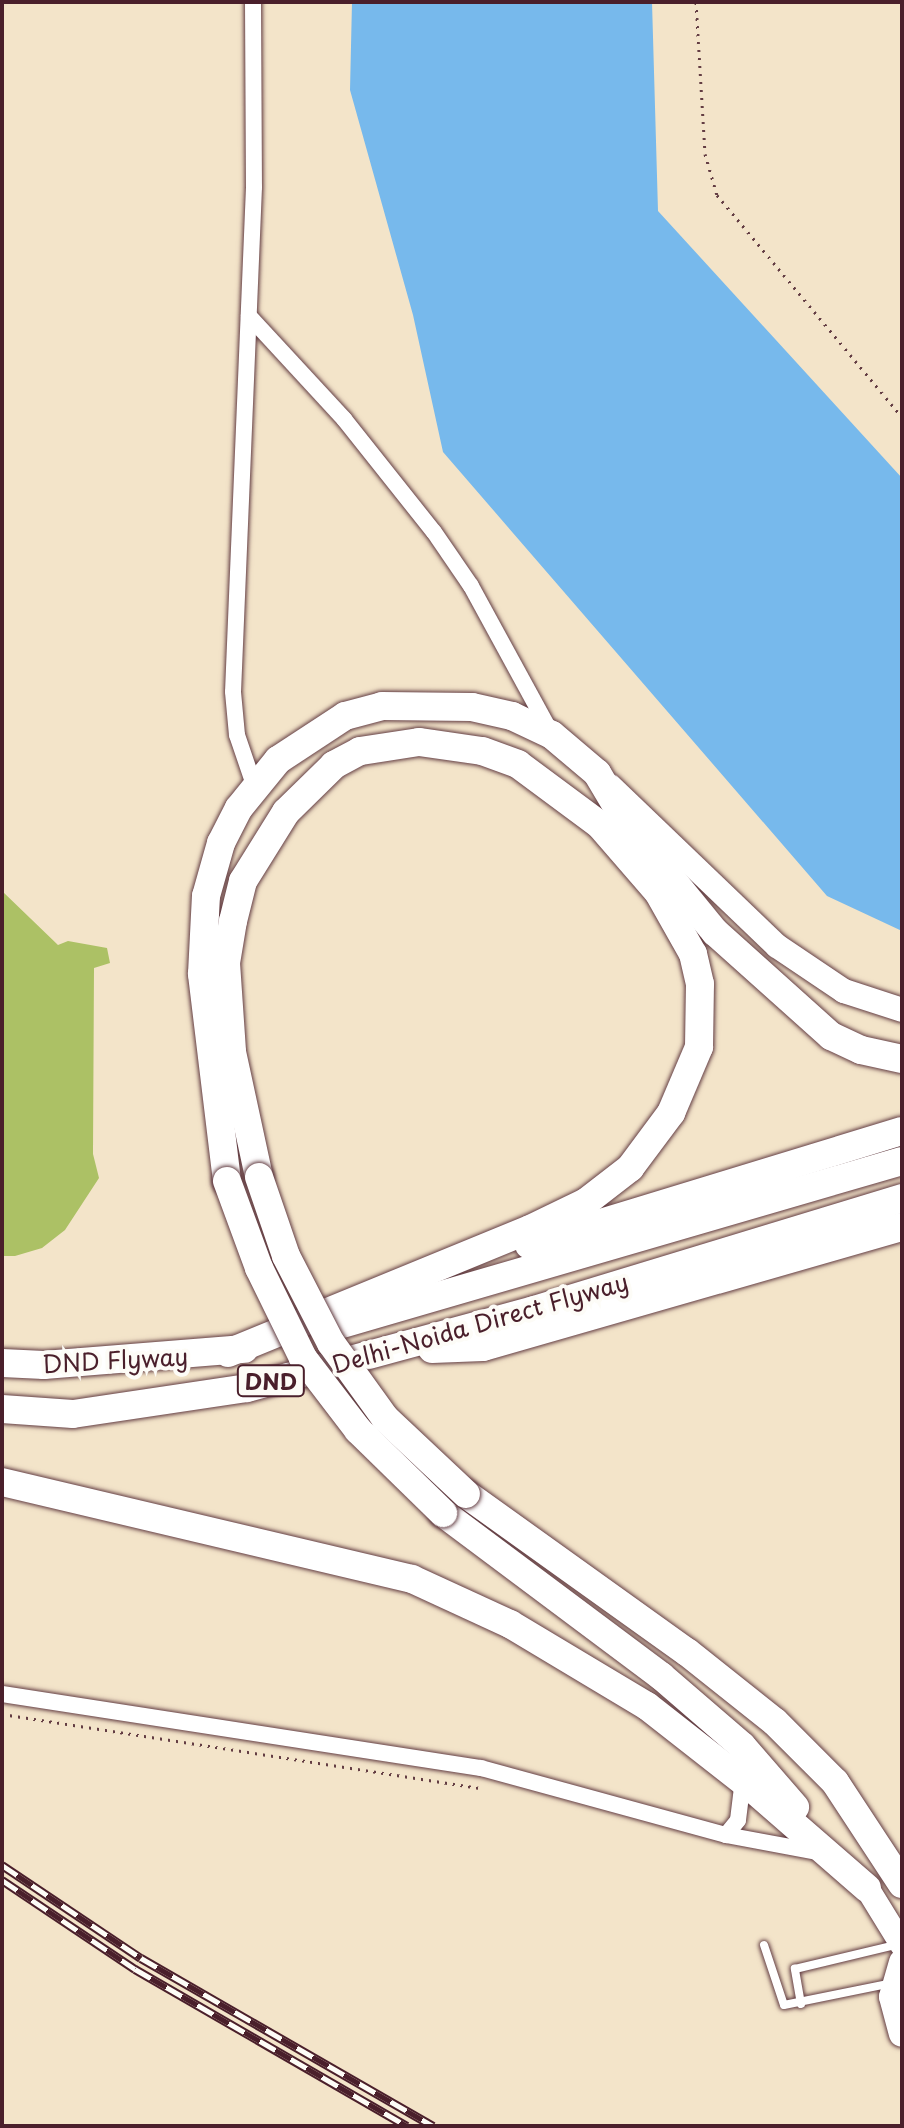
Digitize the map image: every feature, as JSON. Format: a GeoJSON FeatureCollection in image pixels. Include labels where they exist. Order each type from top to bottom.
{"type":"FeatureCollection","features":[{"type":"Feature","properties":{"kind":"highway"},"geometry":{"type":"LineString","coordinates":[[867,1888],[742,1746],[661,1676],[443,1513],[358,1430],[303,1358],[259,1268],[227,1181],[205,1032],[202,928],[221,843],[255,788],[278,760],[314,733],[382,706],[472,707],[512,716],[552,735],[597,773],[629,827],[715,932],[831,1036],[861,1050],[902,1059]]}},
{"type":"Feature","properties":{"kind":"highway"},"geometry":{"type":"LineString","coordinates":[[228,1353],[402,1284],[586,1202],[630,1168],[671,1113],[699,1047],[700,984],[693,954],[658,892],[600,825],[547,781],[482,751],[419,742],[391,744],[360,751],[334,765],[286,812],[243,881],[226,963],[232,1052],[259,1177],[286,1256],[331,1343],[385,1418],[466,1494],[687,1652],[775,1722],[835,1782],[902,1884]]}},
{"type":"Feature","properties":{"kind":"highway"},"geometry":{"type":"LineString","coordinates":[[402,1284],[902,1131]]}},
{"type":"Feature","properties":{"kind":"highway","name":"Delhi-Noida Direct Flyway"},"geometry":{"type":"LineString","coordinates":[[228,1353],[518,1275],[902,1161]]}},
{"type":"Feature","properties":{"kind":"highway","name":"Delhi-Noida Direct Flyway"},"geometry":{"type":"LineString","coordinates":[[2,1409],[73,1414],[247,1388],[534,1310],[902,1198]]}},
{"type":"Feature","properties":{"kind":"highway"},"geometry":{"type":"LineString","coordinates":[[378,1352],[483,1347],[902,1227]]}},
{"type":"Feature","properties":{"kind":"highway","name":"DND Flyway"},"geometry":{"type":"LineString","coordinates":[[2,1363],[44,1365],[228,1353]]}},
{"type":"Feature","properties":{"kind":"highway"},"geometry":{"type":"LineString","coordinates":[[2,1482],[412,1579],[510,1624],[647,1706],[743,1781],[867,1888]]}},
{"type":"Feature","properties":{"kind":"highway"},"geometry":{"type":"LineString","coordinates":[[898,1973],[902,2034]]}},
{"type":"Feature","properties":{"kind":"main road"},"geometry":{"type":"LineString","coordinates":[[597,773],[777,946],[844,991],[902,1010]]}},
{"type":"Feature","properties":{"kind":"main road"},"geometry":{"type":"LineString","coordinates":[[867,1888],[902,1944]]}},
{"type":"Feature","properties":{"kind":"street"},"geometry":{"type":"LineString","coordinates":[[253,2],[249,316],[233,692],[237,735],[255,788]]}},
{"type":"Feature","properties":{"kind":"street"},"geometry":{"type":"LineString","coordinates":[[249,316],[344,419],[434,532],[471,586],[552,735]]}},
{"type":"Feature","properties":{"kind":"street"},"geometry":{"type":"LineString","coordinates":[[2,1694],[481,1768],[726,1835],[823,1853]]}},
{"type":"Feature","properties":{"kind":"street"},"geometry":{"type":"LineString","coordinates":[[726,1835],[738,1820],[743,1781]]}},
{"type":"Feature","properties":{"kind":"lane"},"geometry":{"type":"LineString","coordinates":[[801,2004],[795,1969],[902,1944]]}},
{"type":"Feature","properties":{"kind":"lane"},"geometry":{"type":"LineString","coordinates":[[764,1945],[779,2003],[801,2004],[898,1973]]}},
{"type":"Feature","properties":{"kind":"path"},"geometry":{"type":"LineString","coordinates":[[696,2],[705,154],[717,195],[902,417]]}},
{"type":"Feature","properties":{"kind":"path"},"geometry":{"type":"LineString","coordinates":[[2,1714],[485,1789]]}},
{"type":"Feature","properties":{"kind":"green space"},"geometry":{"type":"Polygon","coordinates":[[[2,891],[58,945],[68,941],[107,948],[110,963],[94,968],[93,1154],[99,1178],[65,1230],[42,1248],[15,1256],[2,1256],[2,891]]]}},
{"type":"Feature","properties":{"kind":"water"},"geometry":{"type":"Polygon","coordinates":[[[352,2],[652,2],[658,211],[902,478],[902,931],[827,896],[443,452],[413,315],[350,90],[352,2]]]}},
{"type":"Feature","properties":{"kind":"railway"},"geometry":{"type":"LineString","coordinates":[[2,1865],[141,1958],[433,2126]]}},
{"type":"Feature","properties":{"kind":"railway"},"geometry":{"type":"LineString","coordinates":[[2,1880],[135,1969],[407,2126]]}}]}
